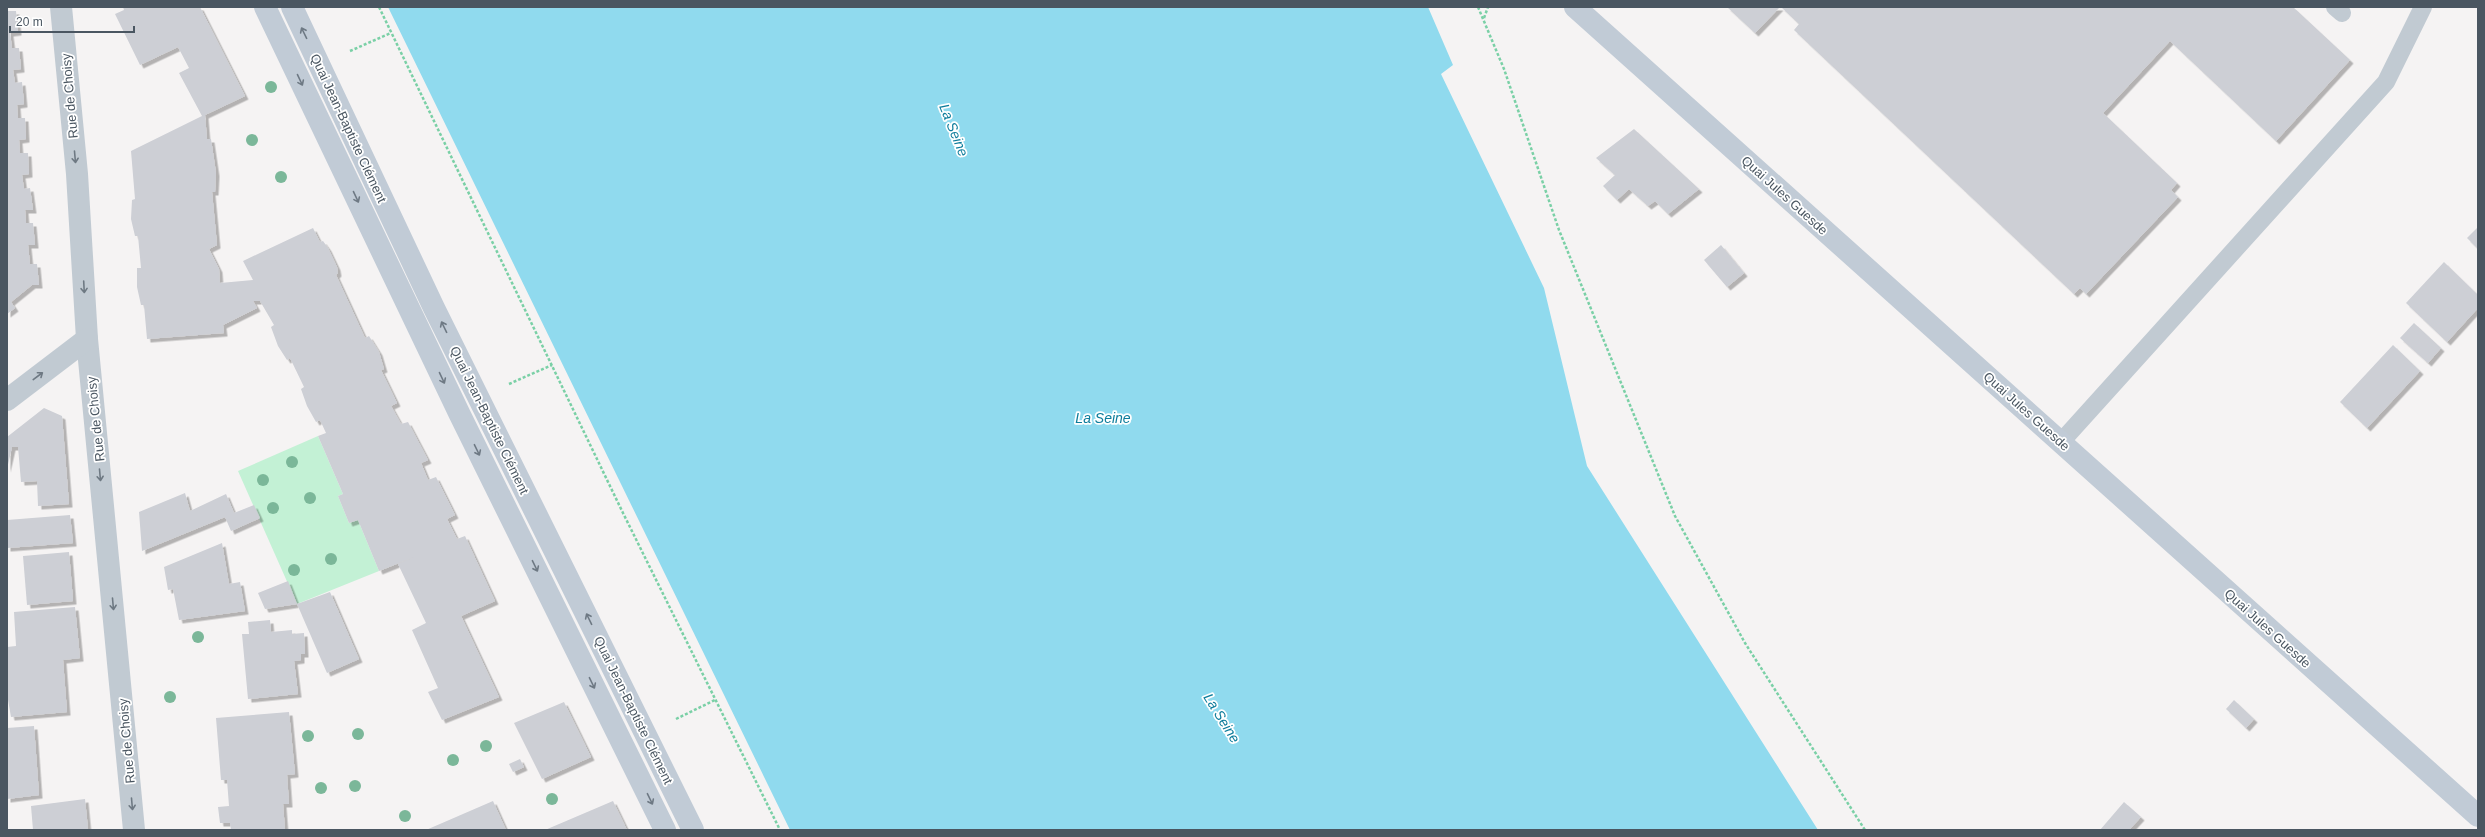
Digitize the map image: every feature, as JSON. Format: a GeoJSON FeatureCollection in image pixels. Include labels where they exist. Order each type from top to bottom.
{"type":"FeatureCollection","features":[{"type":"Feature","properties":{"kind":"main road","name":"Quai Jean-Baptiste Clément"},"geometry":{"type":"LineString","coordinates":[[265,7],[460,415],[665,830]]}},
{"type":"Feature","properties":{"kind":"main road","name":"Quai Jean-Baptiste Clément"},"geometry":{"type":"LineString","coordinates":[[292,7],[434,308],[693,830]]}},
{"type":"Feature","properties":{"kind":"main road","name":"Quai Jules Guesde"},"geometry":{"type":"LineString","coordinates":[[1575,7],[2478,816]]}},
{"type":"Feature","properties":{"kind":"street","name":"Rue de Choisy"},"geometry":{"type":"LineString","coordinates":[[61,7],[77,174],[87,339],[134,830]]}},
{"type":"Feature","properties":{"kind":"street"},"geometry":{"type":"LineString","coordinates":[[7,400],[87,339]]}},
{"type":"Feature","properties":{"kind":"lane"},"geometry":{"type":"LineString","coordinates":[[2061,442],[2386,82],[2423,7]]}},
{"type":"Feature","properties":{"kind":"path"},"geometry":{"type":"LineString","coordinates":[[379,7],[715,700],[780,830]]}},
{"type":"Feature","properties":{"kind":"path"},"geometry":{"type":"LineString","coordinates":[[1478,7],[1504,69],[1559,230],[1675,516],[1746,643],[1865,830]]}},
{"type":"Feature","properties":{"kind":"path"},"geometry":{"type":"LineString","coordinates":[[1484,19],[1488,7]]}},
{"type":"Feature","properties":{"kind":"path"},"geometry":{"type":"LineString","coordinates":[[349,51],[391,33]]}},
{"type":"Feature","properties":{"kind":"path"},"geometry":{"type":"LineString","coordinates":[[507,385],[552,365]]}},
{"type":"Feature","properties":{"kind":"path"},"geometry":{"type":"LineString","coordinates":[[673,721],[715,700]]}},
{"type":"Feature","properties":{"kind":"green space"},"geometry":{"type":"Polygon","coordinates":[[[318,436],[343,494],[338,496],[349,523],[358,520],[379,571],[297,604],[238,471],[318,436]]]}},
{"type":"Feature","properties":{"kind":"water","name":"La Seine"},"geometry":{"type":"Polygon","coordinates":[[[388,7],[1428,7],[1453,65],[1441,74],[1544,288],[1587,466],[1818,830],[790,830],[388,7]]]}},
{"type":"Feature","properties":{"kind":"building"},"geometry":{"type":"Polygon","coordinates":[[[123,7],[200,7],[245,96],[205,115],[207,139],[211,139],[216,173],[215,192],[212,192],[217,245],[209,249],[219,269],[220,283],[253,280],[243,261],[313,228],[320,242],[323,241],[328,248],[337,267],[338,273],[336,275],[365,338],[369,336],[379,352],[384,369],[381,370],[397,403],[391,406],[401,424],[408,422],[428,460],[421,463],[428,480],[436,477],[455,515],[447,519],[457,539],[465,536],[495,601],[461,616],[499,697],[442,720],[428,692],[438,688],[412,630],[426,623],[398,564],[414,557],[379,571],[358,520],[349,523],[338,496],[343,494],[318,436],[326,433],[320,420],[316,422],[307,406],[301,389],[304,387],[290,358],[287,360],[278,346],[271,327],[274,325],[260,301],[253,301],[257,308],[223,325],[224,333],[147,339],[144,305],[141,305],[137,287],[137,268],[141,268],[138,236],[135,236],[131,219],[132,200],[135,199],[131,151],[202,116],[179,73],[189,68],[178,47],[140,65],[115,14],[124,10],[123,7]]]}},
{"type":"Feature","properties":{"kind":"building"},"geometry":{"type":"Polygon","coordinates":[[[1727,7],[1780,7],[1755,33],[1727,7]]]}},
{"type":"Feature","properties":{"kind":"building"},"geometry":{"type":"Polygon","coordinates":[[[1781,7],[2293,7],[2350,60],[2276,141],[2170,41],[2103,113],[2177,183],[2171,190],[2178,197],[2086,294],[2080,288],[2074,294],[1794,30],[1799,24],[1781,7]]]}},
{"type":"Feature","properties":{"kind":"building"},"geometry":{"type":"Polygon","coordinates":[[[7,11],[16,11],[18,32],[10,33],[12,48],[19,48],[21,69],[13,70],[15,83],[22,82],[24,104],[17,105],[18,118],[25,118],[26,139],[19,140],[20,153],[28,153],[29,174],[22,175],[24,189],[30,188],[33,210],[25,210],[26,223],[33,223],[35,245],[28,245],[30,264],[37,264],[39,285],[32,285],[11,302],[15,308],[7,314],[7,11]]]}},
{"type":"Feature","properties":{"kind":"building"},"geometry":{"type":"Polygon","coordinates":[[[1634,129],[1699,189],[1668,214],[1655,201],[1648,206],[1629,189],[1617,200],[1603,186],[1615,175],[1596,158],[1634,129]]]}},
{"type":"Feature","properties":{"kind":"building"},"geometry":{"type":"Polygon","coordinates":[[[2478,227],[2478,249],[2467,238],[2478,227]]]}},
{"type":"Feature","properties":{"kind":"building"},"geometry":{"type":"Polygon","coordinates":[[[1721,245],[1744,273],[1727,287],[1704,260],[1721,245]]]}},
{"type":"Feature","properties":{"kind":"building"},"geometry":{"type":"Polygon","coordinates":[[[2444,262],[2478,295],[2478,308],[2447,342],[2406,303],[2444,262]]]}},
{"type":"Feature","properties":{"kind":"building"},"geometry":{"type":"Polygon","coordinates":[[[2414,323],[2441,348],[2428,363],[2400,338],[2414,323]]]}},
{"type":"Feature","properties":{"kind":"building"},"geometry":{"type":"Polygon","coordinates":[[[2393,345],[2420,371],[2367,428],[2340,402],[2393,345]]]}},
{"type":"Feature","properties":{"kind":"building"},"geometry":{"type":"Polygon","coordinates":[[[44,408],[62,416],[69,504],[38,506],[37,481],[21,482],[18,447],[12,447],[7,469],[7,437],[44,408]]]}},
{"type":"Feature","properties":{"kind":"building"},"geometry":{"type":"Polygon","coordinates":[[[185,493],[190,511],[226,494],[234,513],[254,505],[260,518],[231,531],[225,517],[142,551],[139,512],[185,493]]]}},
{"type":"Feature","properties":{"kind":"building"},"geometry":{"type":"Polygon","coordinates":[[[70,515],[73,543],[7,548],[7,520],[70,515]]]}},
{"type":"Feature","properties":{"kind":"building"},"geometry":{"type":"Polygon","coordinates":[[[222,543],[229,584],[240,582],[245,611],[179,620],[173,589],[168,590],[164,567],[222,543]]]}},
{"type":"Feature","properties":{"kind":"building"},"geometry":{"type":"Polygon","coordinates":[[[69,552],[73,601],[27,605],[23,556],[69,552]]]}},
{"type":"Feature","properties":{"kind":"building"},"geometry":{"type":"Polygon","coordinates":[[[288,581],[297,604],[265,609],[258,593],[288,581]]]}},
{"type":"Feature","properties":{"kind":"building"},"geometry":{"type":"Polygon","coordinates":[[[330,592],[359,659],[327,673],[297,604],[330,592]]]}},
{"type":"Feature","properties":{"kind":"building"},"geometry":{"type":"Polygon","coordinates":[[[75,607],[80,658],[63,660],[67,712],[11,717],[7,694],[7,647],[16,646],[14,612],[75,607]]]}},
{"type":"Feature","properties":{"kind":"building"},"geometry":{"type":"Polygon","coordinates":[[[270,620],[271,632],[292,630],[292,634],[304,633],[305,654],[301,654],[301,660],[294,661],[298,694],[248,699],[242,634],[249,634],[248,622],[270,620]]]}},
{"type":"Feature","properties":{"kind":"building"},"geometry":{"type":"Polygon","coordinates":[[[2234,700],[2254,719],[2246,728],[2226,709],[2234,700]]]}},
{"type":"Feature","properties":{"kind":"building"},"geometry":{"type":"Polygon","coordinates":[[[564,702],[591,757],[542,779],[514,723],[564,702]]]}},
{"type":"Feature","properties":{"kind":"building"},"geometry":{"type":"Polygon","coordinates":[[[289,712],[295,774],[287,775],[289,804],[283,804],[285,830],[231,830],[230,823],[220,823],[218,807],[229,806],[227,780],[221,780],[216,718],[289,712]]]}},
{"type":"Feature","properties":{"kind":"building"},"geometry":{"type":"Polygon","coordinates":[[[34,726],[39,795],[7,799],[7,728],[34,726]]]}},
{"type":"Feature","properties":{"kind":"building"},"geometry":{"type":"Polygon","coordinates":[[[520,759],[524,767],[513,772],[509,764],[520,759]]]}},
{"type":"Feature","properties":{"kind":"building"},"geometry":{"type":"Polygon","coordinates":[[[85,799],[88,830],[33,830],[31,806],[85,799]]]}},
{"type":"Feature","properties":{"kind":"building"},"geometry":{"type":"Polygon","coordinates":[[[493,801],[506,830],[426,830],[493,801]]]}},
{"type":"Feature","properties":{"kind":"building"},"geometry":{"type":"Polygon","coordinates":[[[613,801],[627,830],[545,830],[613,801]]]}},
{"type":"Feature","properties":{"kind":"building"},"geometry":{"type":"Polygon","coordinates":[[[2124,802],[2141,817],[2129,830],[2100,830],[2124,802]]]}}]}
